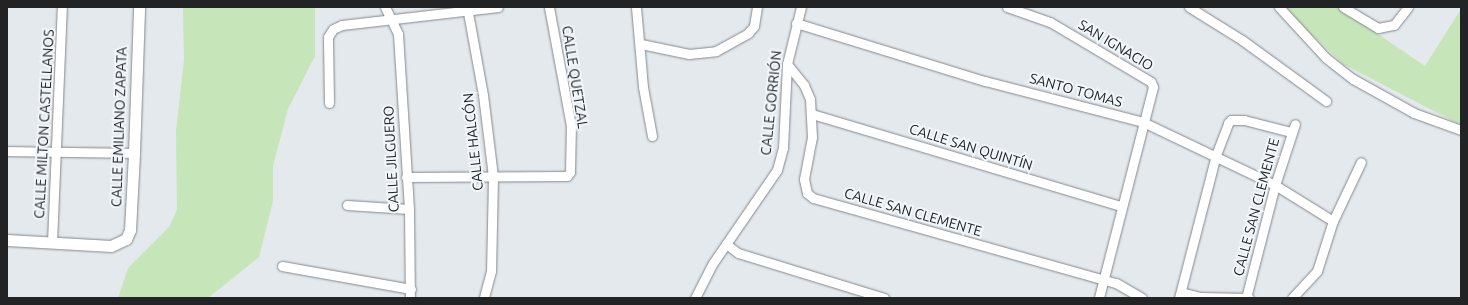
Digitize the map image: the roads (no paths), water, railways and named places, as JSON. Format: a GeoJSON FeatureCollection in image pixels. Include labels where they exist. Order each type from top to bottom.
{"type":"FeatureCollection","features":[{"type":"Feature","properties":{"kind":"street","name":"CALLE MILTON CASTELLANOS"},"geometry":{"type":"LineString","coordinates":[[52,242],[57,154],[62,7]]}},
{"type":"Feature","properties":{"kind":"street","name":"CALLE EMILIANO ZAPATA"},"geometry":{"type":"LineString","coordinates":[[52,242],[111,246],[120,244],[126,239],[130,230],[139,7]]}},
{"type":"Feature","properties":{"kind":"street","name":"CALLE JILGUERO"},"geometry":{"type":"LineString","coordinates":[[386,7],[393,19],[398,34],[409,209],[410,294]]}},
{"type":"Feature","properties":{"kind":"street"},"geometry":{"type":"LineString","coordinates":[[329,103],[329,32],[342,25],[468,9],[498,7]]}},
{"type":"Feature","properties":{"kind":"street","name":"CALLE QUETZAL"},"geometry":{"type":"LineString","coordinates":[[493,177],[567,176],[570,172],[571,126],[549,7]]}},
{"type":"Feature","properties":{"kind":"street"},"geometry":{"type":"LineString","coordinates":[[636,7],[641,44],[643,87],[652,136]]}},
{"type":"Feature","properties":{"kind":"street"},"geometry":{"type":"LineString","coordinates":[[641,44],[704,54],[735,42],[754,26],[757,7]]}},
{"type":"Feature","properties":{"kind":"street","name":"CALLE GORRIÓN"},"geometry":{"type":"LineString","coordinates":[[695,298],[726,244],[777,170],[783,148],[787,64],[801,7]]}},
{"type":"Feature","properties":{"kind":"street","name":"SAN IGNACIO"},"geometry":{"type":"LineString","coordinates":[[1007,7],[1050,22],[1148,79],[1153,87],[1121,206],[1099,298]]}},
{"type":"Feature","properties":{"kind":"street"},"geometry":{"type":"LineString","coordinates":[[1189,7],[1242,40],[1326,101]]}},
{"type":"Feature","properties":{"kind":"street"},"geometry":{"type":"LineString","coordinates":[[1279,7],[1326,58],[1353,79],[1414,113],[1461,130]]}},
{"type":"Feature","properties":{"kind":"street"},"geometry":{"type":"LineString","coordinates":[[1343,7],[1378,28],[1394,25],[1408,7]]}},
{"type":"Feature","properties":{"kind":"street","name":"CALLE HALCÓN"},"geometry":{"type":"LineString","coordinates":[[468,9],[484,103],[493,177],[492,271],[484,298]]}},
{"type":"Feature","properties":{"kind":"street","name":"SANTO TOMAS"},"geometry":{"type":"LineString","coordinates":[[796,23],[985,81],[1143,122],[1275,185],[1333,221]]}},
{"type":"Feature","properties":{"kind":"street","name":"CALLE SAN CLEMENTE"},"geometry":{"type":"LineString","coordinates":[[787,64],[804,86],[812,114],[804,179],[807,193],[813,198],[1104,280],[1142,298]]}},
{"type":"Feature","properties":{"kind":"street","name":"CALLE SAN QUINTÍN"},"geometry":{"type":"LineString","coordinates":[[812,114],[1121,206]]}},
{"type":"Feature","properties":{"kind":"street","name":"CALLE SAN CLEMENTE"},"geometry":{"type":"LineString","coordinates":[[1216,156],[1231,120],[1293,128],[1275,185],[1247,298]]}},
{"type":"Feature","properties":{"kind":"street"},"geometry":{"type":"LineString","coordinates":[[7,151],[57,154],[134,153]]}},
{"type":"Feature","properties":{"kind":"street"},"geometry":{"type":"LineString","coordinates":[[1216,156],[1180,295],[1247,298]]}},
{"type":"Feature","properties":{"kind":"street"},"geometry":{"type":"LineString","coordinates":[[1292,298],[1317,271],[1333,221],[1361,162]]}},
{"type":"Feature","properties":{"kind":"street"},"geometry":{"type":"LineString","coordinates":[[406,176],[493,177]]}},
{"type":"Feature","properties":{"kind":"street"},"geometry":{"type":"LineString","coordinates":[[347,204],[409,209]]}},
{"type":"Feature","properties":{"kind":"street"},"geometry":{"type":"LineString","coordinates":[[7,240],[52,242]]}},
{"type":"Feature","properties":{"kind":"street"},"geometry":{"type":"LineString","coordinates":[[726,244],[738,253],[884,298]]}},
{"type":"Feature","properties":{"kind":"street"},"geometry":{"type":"LineString","coordinates":[[282,266],[410,294]]}}]}
